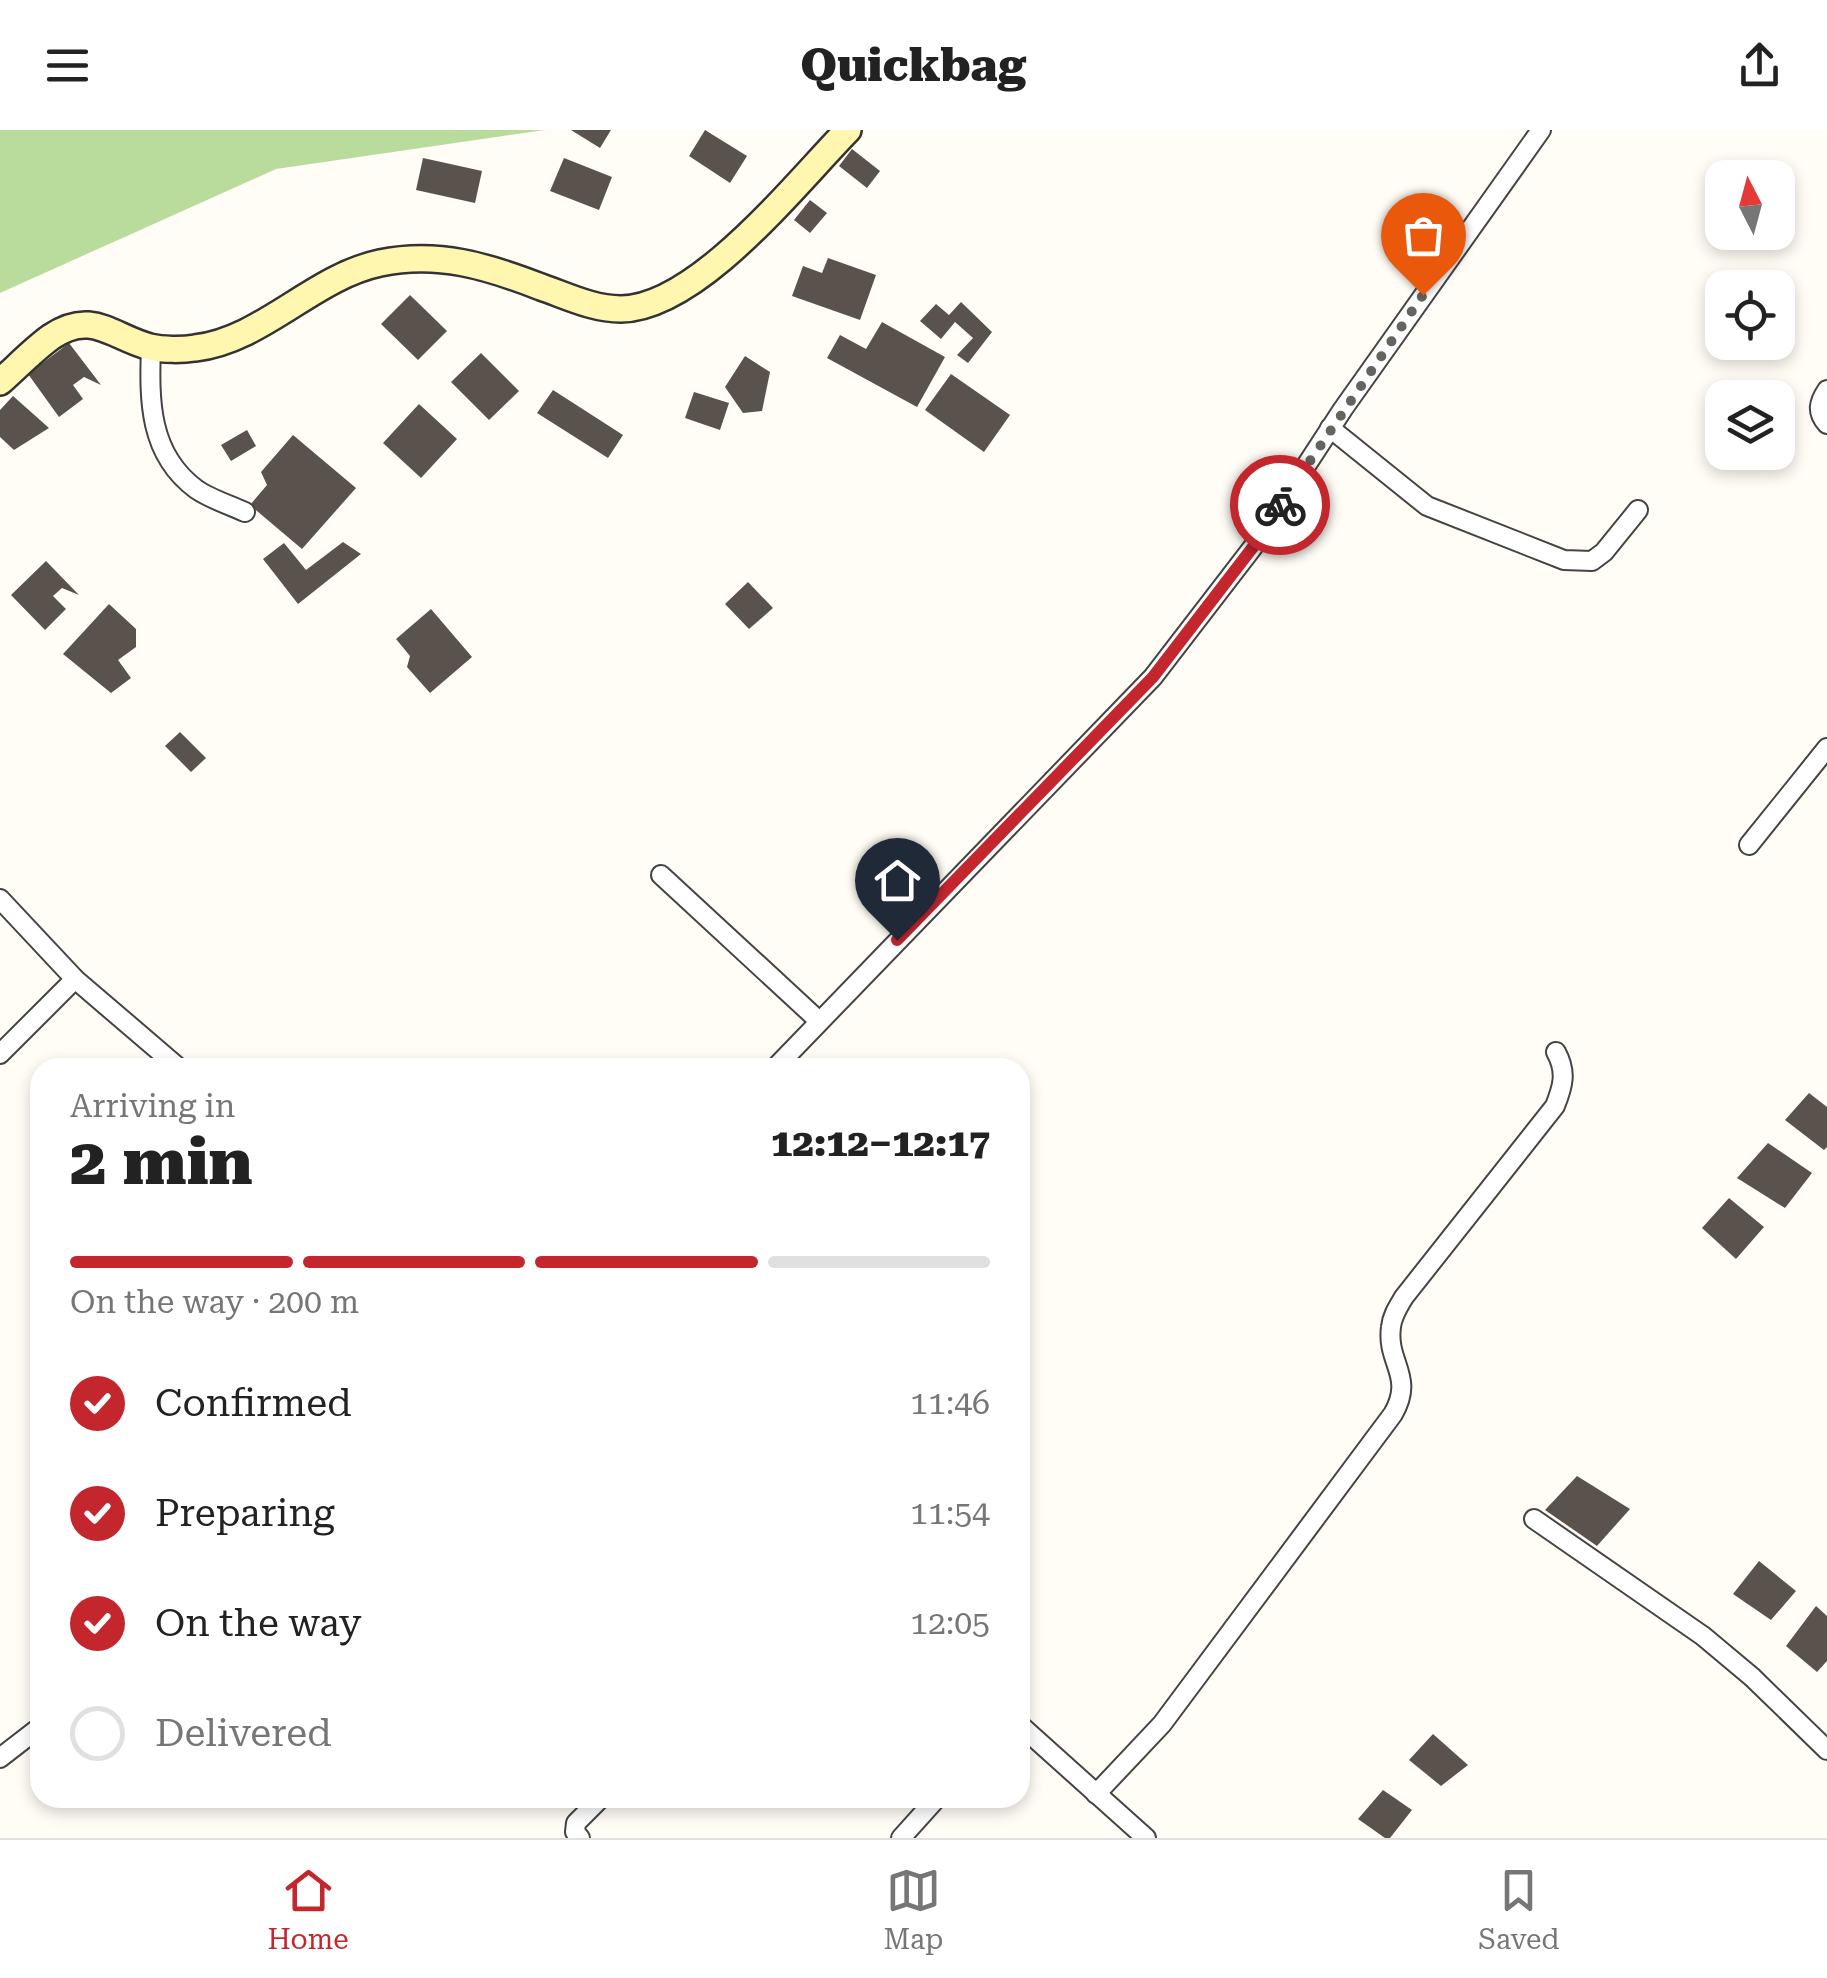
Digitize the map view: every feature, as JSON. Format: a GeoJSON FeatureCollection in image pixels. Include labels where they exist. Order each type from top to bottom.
{"type":"FeatureCollection","features":[{"type":"Feature","properties":{"kind":"street"},"geometry":{"type":"LineString","coordinates":[[0,382],[53,336],[77,325],[101,326],[151,348],[192,349],[218,344],[348,275],[376,264],[421,258],[459,260],[492,268],[590,305],[622,309],[651,303],[716,266],[848,130]]}},
{"type":"Feature","properties":{"kind":"street"},"geometry":{"type":"LineString","coordinates":[[784,1058],[1153,677],[1253,547],[1330,428],[1542,130]]}},
{"type":"Feature","properties":{"kind":"street"},"geometry":{"type":"LineString","coordinates":[[151,348],[149,398],[160,448],[172,467],[198,491],[246,512]]}},
{"type":"Feature","properties":{"kind":"street"},"geometry":{"type":"LineString","coordinates":[[1827,390],[1820,406],[1820,416],[1827,424]]}},
{"type":"Feature","properties":{"kind":"street"},"geometry":{"type":"LineString","coordinates":[[1330,428],[1428,506],[1564,560],[1592,561],[1638,510]]}},
{"type":"Feature","properties":{"kind":"street"},"geometry":{"type":"LineString","coordinates":[[1749,845],[1827,748]]}},
{"type":"Feature","properties":{"kind":"street"},"geometry":{"type":"LineString","coordinates":[[660,875],[818,1020]]}},
{"type":"Feature","properties":{"kind":"street"},"geometry":{"type":"LineString","coordinates":[[0,900],[76,979],[167,1058]]}},
{"type":"Feature","properties":{"kind":"street"},"geometry":{"type":"LineString","coordinates":[[0,1054],[76,979]]}},
{"type":"Feature","properties":{"kind":"street"},"geometry":{"type":"LineString","coordinates":[[1096,1794],[1162,1724],[1402,1398],[1404,1388],[1390,1334],[1394,1314],[1555,1106],[1564,1085],[1563,1065],[1556,1052]]}},
{"type":"Feature","properties":{"kind":"street"},"geometry":{"type":"LineString","coordinates":[[1534,1519],[1703,1636],[1827,1750]]}},
{"type":"Feature","properties":{"kind":"street"},"geometry":{"type":"LineString","coordinates":[[1030,1734],[1146,1838]]}},
{"type":"Feature","properties":{"kind":"street"},"geometry":{"type":"LineString","coordinates":[[0,1758],[30,1735]]}},
{"type":"Feature","properties":{"kind":"street"},"geometry":{"type":"LineString","coordinates":[[580,1838],[575,1832],[576,1823],[590,1808]]}},
{"type":"Feature","properties":{"kind":"street"},"geometry":{"type":"LineString","coordinates":[[901,1838],[928,1808]]}},
{"type":"Feature","properties":{"kind":"green space"},"geometry":{"type":"Polygon","coordinates":[[[0,130],[545,130],[276,169],[0,293],[0,130]]]}},
{"type":"Feature","properties":{"kind":"building"},"geometry":{"type":"Polygon","coordinates":[[[571,130],[611,130],[600,148],[571,130]]]}},
{"type":"Feature","properties":{"kind":"building"},"geometry":{"type":"Polygon","coordinates":[[[705,130],[747,156],[730,183],[689,156],[705,130]]]}},
{"type":"Feature","properties":{"kind":"building"},"geometry":{"type":"Polygon","coordinates":[[[852,149],[880,171],[867,188],[839,166],[852,149]]]}},
{"type":"Feature","properties":{"kind":"building"},"geometry":{"type":"Polygon","coordinates":[[[423,158],[482,171],[475,203],[416,190],[423,158]]]}},
{"type":"Feature","properties":{"kind":"building"},"geometry":{"type":"Polygon","coordinates":[[[564,158],[612,177],[599,210],[550,191],[564,158]]]}},
{"type":"Feature","properties":{"kind":"building"},"geometry":{"type":"Polygon","coordinates":[[[810,200],[827,213],[810,233],[794,220],[810,200]]]}},
{"type":"Feature","properties":{"kind":"building"},"geometry":{"type":"Polygon","coordinates":[[[828,258],[876,275],[860,320],[792,296],[803,266],[822,273],[828,258]]]}},
{"type":"Feature","properties":{"kind":"building"},"geometry":{"type":"Polygon","coordinates":[[[410,295],[447,331],[418,360],[381,324],[410,295]]]}},
{"type":"Feature","properties":{"kind":"building"},"geometry":{"type":"Polygon","coordinates":[[[961,302],[992,332],[968,363],[957,355],[973,338],[955,322],[941,339],[920,321],[936,304],[949,315],[961,302]]]}},
{"type":"Feature","properties":{"kind":"building"},"geometry":{"type":"Polygon","coordinates":[[[882,322],[945,357],[917,407],[827,358],[840,335],[866,349],[882,322]]]}},
{"type":"Feature","properties":{"kind":"building"},"geometry":{"type":"Polygon","coordinates":[[[69,343],[101,385],[84,377],[73,385],[83,399],[59,417],[28,374],[69,343]]]}},
{"type":"Feature","properties":{"kind":"building"},"geometry":{"type":"Polygon","coordinates":[[[481,353],[519,391],[489,420],[451,382],[481,353]]]}},
{"type":"Feature","properties":{"kind":"building"},"geometry":{"type":"Polygon","coordinates":[[[745,356],[770,372],[762,411],[743,413],[725,387],[745,356]]]}},
{"type":"Feature","properties":{"kind":"building"},"geometry":{"type":"Polygon","coordinates":[[[951,374],[1010,415],[984,452],[925,410],[951,374]]]}},
{"type":"Feature","properties":{"kind":"building"},"geometry":{"type":"Polygon","coordinates":[[[553,390],[623,435],[608,458],[537,413],[553,390]]]}},
{"type":"Feature","properties":{"kind":"building"},"geometry":{"type":"Polygon","coordinates":[[[694,392],[729,403],[720,430],[685,418],[694,392]]]}},
{"type":"Feature","properties":{"kind":"building"},"geometry":{"type":"Polygon","coordinates":[[[13,396],[49,428],[14,450],[0,437],[0,410],[13,396]]]}},
{"type":"Feature","properties":{"kind":"building"},"geometry":{"type":"Polygon","coordinates":[[[419,404],[457,439],[421,478],[383,443],[419,404]]]}},
{"type":"Feature","properties":{"kind":"building"},"geometry":{"type":"Polygon","coordinates":[[[247,430],[256,446],[231,461],[221,445],[247,430]]]}},
{"type":"Feature","properties":{"kind":"building"},"geometry":{"type":"Polygon","coordinates":[[[293,435],[356,488],[302,549],[250,505],[267,485],[261,472],[293,435]]]}},
{"type":"Feature","properties":{"kind":"building"},"geometry":{"type":"Polygon","coordinates":[[[343,542],[361,554],[298,604],[263,559],[284,543],[306,570],[343,542]]]}},
{"type":"Feature","properties":{"kind":"building"},"geometry":{"type":"Polygon","coordinates":[[[46,561],[79,595],[62,588],[53,596],[66,609],[45,630],[11,595],[46,561]]]}},
{"type":"Feature","properties":{"kind":"building"},"geometry":{"type":"Polygon","coordinates":[[[748,582],[773,608],[749,629],[725,604],[748,582]]]}},
{"type":"Feature","properties":{"kind":"building"},"geometry":{"type":"Polygon","coordinates":[[[109,604],[136,629],[136,647],[118,660],[131,678],[111,693],[63,654],[109,604]]]}},
{"type":"Feature","properties":{"kind":"building"},"geometry":{"type":"Polygon","coordinates":[[[431,609],[472,657],[430,693],[407,667],[410,656],[396,639],[431,609]]]}},
{"type":"Feature","properties":{"kind":"building"},"geometry":{"type":"Polygon","coordinates":[[[180,732],[206,758],[191,772],[165,746],[180,732]]]}},
{"type":"Feature","properties":{"kind":"building"},"geometry":{"type":"Polygon","coordinates":[[[1809,1093],[1827,1107],[1824,1150],[1785,1120],[1809,1093]]]}},
{"type":"Feature","properties":{"kind":"building"},"geometry":{"type":"Polygon","coordinates":[[[1768,1143],[1812,1173],[1785,1208],[1737,1178],[1768,1143]]]}},
{"type":"Feature","properties":{"kind":"building"},"geometry":{"type":"Polygon","coordinates":[[[1729,1198],[1764,1227],[1736,1259],[1702,1228],[1729,1198]]]}},
{"type":"Feature","properties":{"kind":"building"},"geometry":{"type":"Polygon","coordinates":[[[1577,1476],[1630,1509],[1597,1546],[1545,1510],[1577,1476]]]}},
{"type":"Feature","properties":{"kind":"building"},"geometry":{"type":"Polygon","coordinates":[[[1759,1561],[1796,1591],[1771,1620],[1733,1594],[1759,1561]]]}},
{"type":"Feature","properties":{"kind":"building"},"geometry":{"type":"Polygon","coordinates":[[[1816,1606],[1827,1616],[1827,1661],[1817,1672],[1786,1646],[1816,1606]]]}},
{"type":"Feature","properties":{"kind":"building"},"geometry":{"type":"Polygon","coordinates":[[[1433,1734],[1468,1765],[1441,1786],[1409,1760],[1433,1734]]]}},
{"type":"Feature","properties":{"kind":"building"},"geometry":{"type":"Polygon","coordinates":[[[1383,1790],[1412,1810],[1390,1838],[1358,1819],[1383,1790]]]}},
{"type":"Feature","properties":{"kind":"way so far"},"geometry":{"type":"LineString","coordinates":[[1280,505],[1423,295]]}},
{"type":"Feature","properties":{"kind":"route"},"geometry":{"type":"LineString","coordinates":[[897,940],[1153,677],[1253,547],[1280,505]]}}]}
